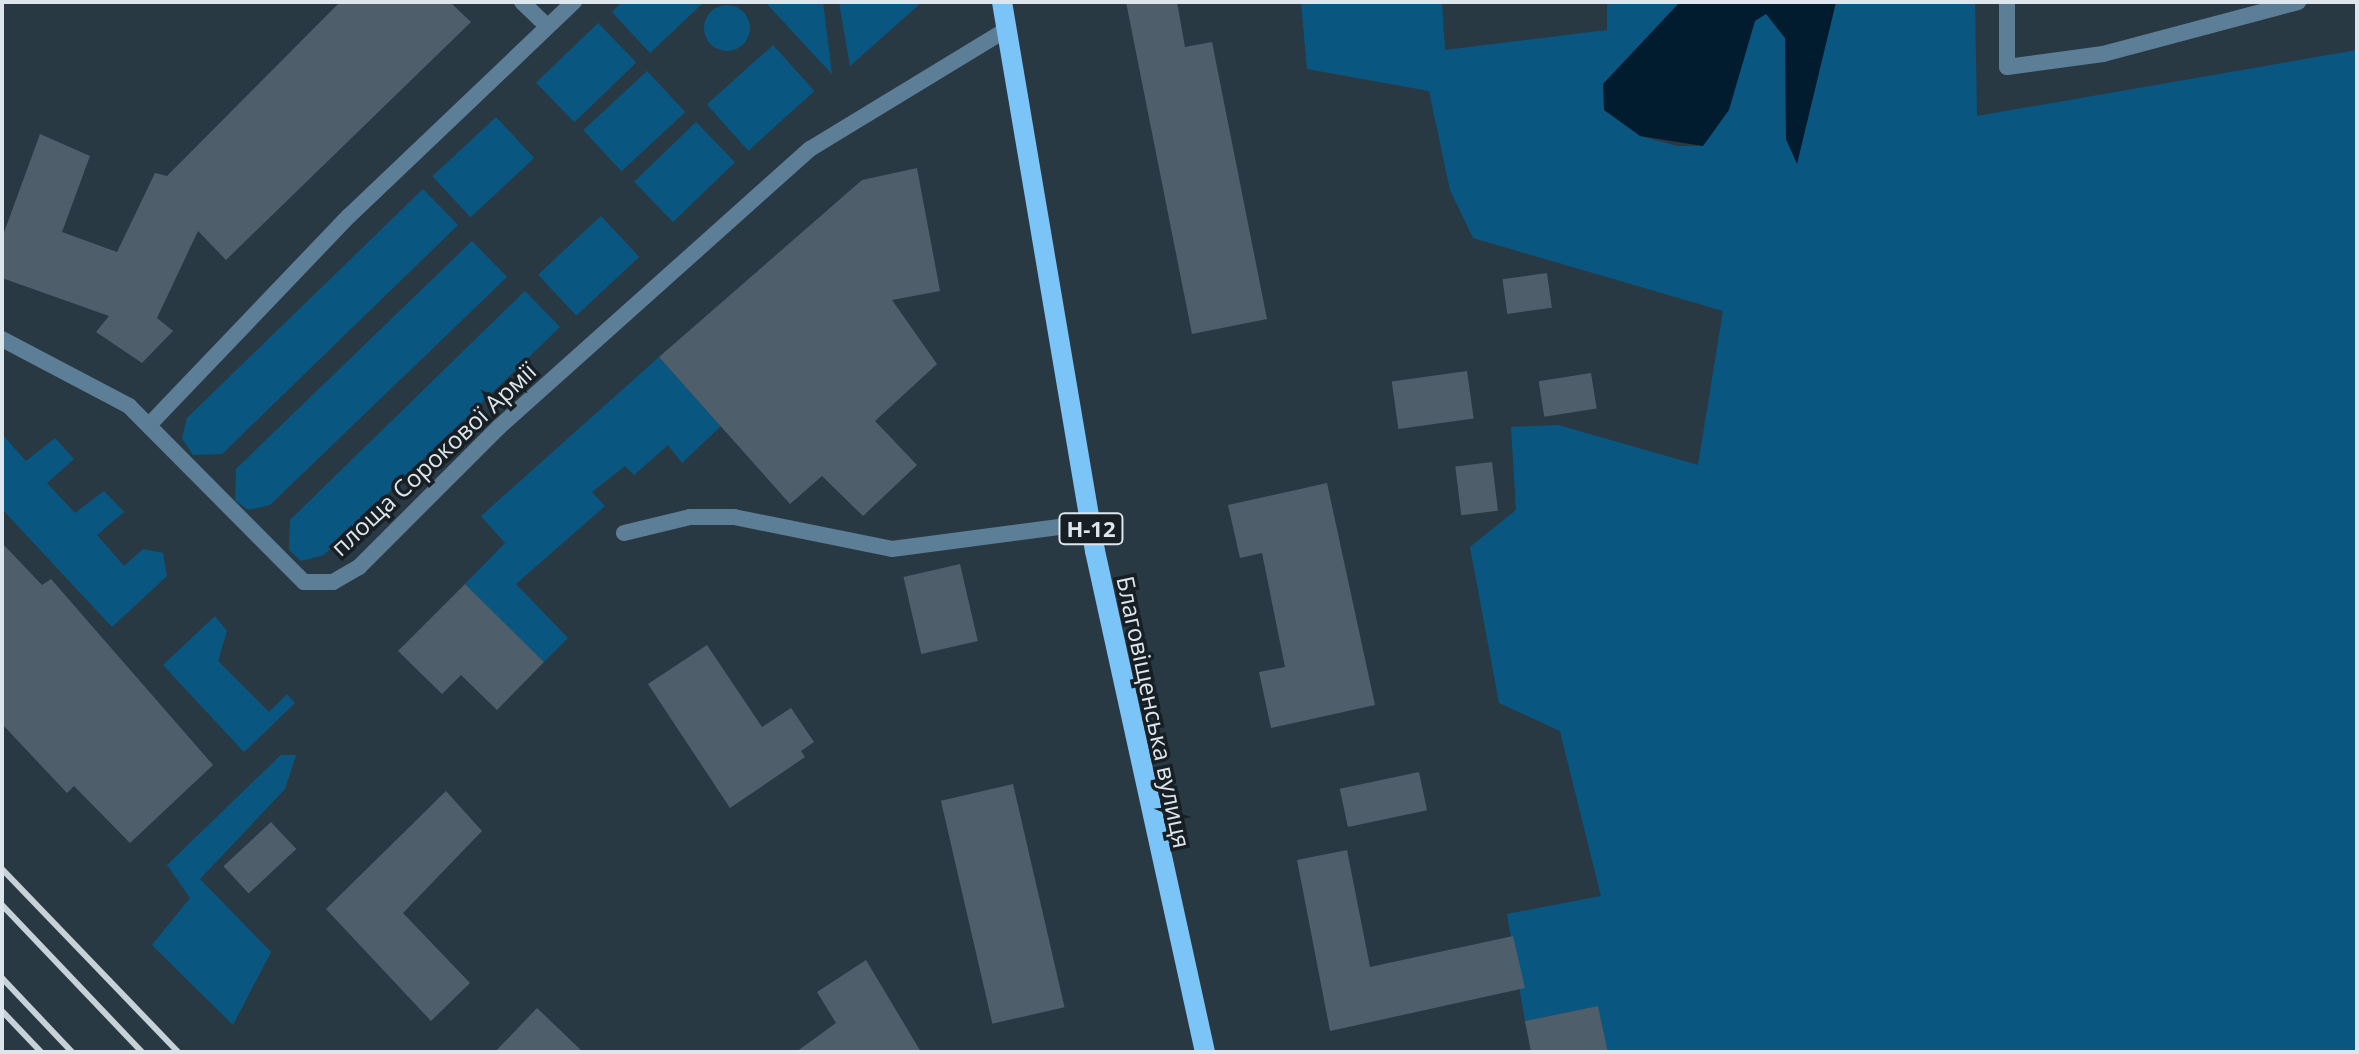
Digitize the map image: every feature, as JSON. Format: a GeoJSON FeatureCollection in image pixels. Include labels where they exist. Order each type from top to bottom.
{"type":"FeatureCollection","features":[{"type":"Feature","properties":{"kind":"main road","name":"Благовіщенська вулиця"},"geometry":{"type":"LineString","coordinates":[[1002,2],[1089,523],[1205,1052]]}},
{"type":"Feature","properties":{"kind":"street"},"geometry":{"type":"LineString","coordinates":[[522,2],[547,26]]}},
{"type":"Feature","properties":{"kind":"street"},"geometry":{"type":"LineString","coordinates":[[150,424],[349,216],[574,2]]}},
{"type":"Feature","properties":{"kind":"street"},"geometry":{"type":"LineString","coordinates":[[2007,2],[2007,67],[2103,54],[2298,2]]}},
{"type":"Feature","properties":{"kind":"street","name":"площа Сорокової Армії"},"geometry":{"type":"LineString","coordinates":[[2,339],[98,384],[150,424],[231,516],[304,582],[333,582],[359,567],[499,427],[810,149],[1006,30]]}},
{"type":"Feature","properties":{"kind":"street"},"geometry":{"type":"LineString","coordinates":[[624,533],[690,517],[734,517],[892,549],[1089,523]]}},
{"type":"Feature","properties":{"kind":"shaded area"},"geometry":{"type":"Polygon","coordinates":[[[622,2],[704,2],[650,53],[612,12],[622,2]]]}},
{"type":"Feature","properties":{"kind":"shaded area"},"geometry":{"type":"Polygon","coordinates":[[[765,2],[823,2],[832,74],[765,2]]]}},
{"type":"Feature","properties":{"kind":"shaded area"},"geometry":{"type":"Polygon","coordinates":[[[839,2],[921,2],[921,3],[850,66],[839,2]]]}},
{"type":"Feature","properties":{"kind":"shaded area"},"geometry":{"type":"Polygon","coordinates":[[[1301,2],[1442,2],[1445,50],[1607,30],[1607,2],[1680,2],[1603,84],[1640,136],[1677,146],[1703,146],[1755,20],[1766,13],[1785,38],[1786,139],[1797,163],[1836,2],[1975,2],[1977,116],[2357,50],[2357,1052],[1608,1052],[1598,1006],[1525,1021],[1507,914],[1601,896],[1560,731],[1499,703],[1470,547],[1516,510],[1511,427],[1558,425],[1698,465],[1723,311],[1473,238],[1450,190],[1429,91],[1307,69],[1301,2]]]}},
{"type":"Feature","properties":{"kind":"shaded area"},"geometry":{"type":"Polygon","coordinates":[[[1680,2],[1836,2],[1797,164],[1786,139],[1785,38],[1766,14],[1755,21],[1729,110],[1703,146],[1640,136],[1604,110],[1603,84],[1680,2]]]}},
{"type":"Feature","properties":{"kind":"shaded area"},"geometry":{"type":"Polygon","coordinates":[[[727,5],[743,12],[750,28],[743,44],[727,51],[711,44],[704,28],[711,12],[727,5]]]}},
{"type":"Feature","properties":{"kind":"shaded area"},"geometry":{"type":"Polygon","coordinates":[[[598,23],[636,63],[574,122],[536,83],[598,23]]]}},
{"type":"Feature","properties":{"kind":"shaded area"},"geometry":{"type":"Polygon","coordinates":[[[773,45],[814,91],[748,151],[707,105],[773,45]]]}},
{"type":"Feature","properties":{"kind":"shaded area"},"geometry":{"type":"Polygon","coordinates":[[[647,71],[685,112],[622,171],[583,130],[647,71]]]}},
{"type":"Feature","properties":{"kind":"shaded area"},"geometry":{"type":"Polygon","coordinates":[[[496,117],[534,158],[471,217],[432,176],[496,117]]]}},
{"type":"Feature","properties":{"kind":"shaded area"},"geometry":{"type":"Polygon","coordinates":[[[696,122],[735,162],[673,222],[634,182],[696,122]]]}},
{"type":"Feature","properties":{"kind":"shaded area"},"geometry":{"type":"Polygon","coordinates":[[[423,189],[458,225],[222,454],[193,455],[182,438],[187,418],[423,189]]]}},
{"type":"Feature","properties":{"kind":"shaded area"},"geometry":{"type":"Polygon","coordinates":[[[601,216],[639,257],[576,316],[538,275],[601,216]]]}},
{"type":"Feature","properties":{"kind":"shaded area"},"geometry":{"type":"Polygon","coordinates":[[[472,241],[507,277],[270,505],[248,510],[235,500],[236,469],[472,241]]]}},
{"type":"Feature","properties":{"kind":"shaded area"},"geometry":{"type":"Polygon","coordinates":[[[525,291],[560,327],[324,555],[301,561],[289,550],[290,520],[525,291]]]}},
{"type":"Feature","properties":{"kind":"shaded area"},"geometry":{"type":"Polygon","coordinates":[[[659,357],[721,426],[682,463],[668,445],[634,475],[625,466],[592,492],[605,506],[516,584],[568,638],[544,662],[465,584],[505,543],[481,516],[659,357]]]}},
{"type":"Feature","properties":{"kind":"shaded area"},"geometry":{"type":"Polygon","coordinates":[[[2,434],[26,461],[55,438],[74,459],[47,483],[75,513],[104,491],[124,512],[97,535],[124,566],[143,549],[163,553],[167,576],[112,627],[2,509],[2,434]]]}},
{"type":"Feature","properties":{"kind":"shaded area"},"geometry":{"type":"Polygon","coordinates":[[[215,616],[227,631],[218,661],[269,712],[287,694],[295,703],[244,752],[163,665],[215,616]]]}},
{"type":"Feature","properties":{"kind":"shaded area"},"geometry":{"type":"Polygon","coordinates":[[[281,755],[296,755],[285,789],[200,879],[271,952],[233,1025],[152,945],[190,898],[167,865],[281,755]]]}},
{"type":"Feature","properties":{"kind":"building"},"geometry":{"type":"Polygon","coordinates":[[[340,2],[450,2],[471,22],[226,260],[198,231],[157,318],[173,331],[142,363],[96,332],[109,316],[2,278],[2,238],[40,134],[90,156],[62,232],[117,252],[155,173],[167,176],[340,2]]]}},
{"type":"Feature","properties":{"kind":"building"},"geometry":{"type":"Polygon","coordinates":[[[1126,2],[1177,2],[1185,47],[1212,42],[1267,319],[1192,334],[1126,2]]]}},
{"type":"Feature","properties":{"kind":"building"},"geometry":{"type":"Polygon","coordinates":[[[917,168],[940,291],[892,300],[937,364],[875,421],[917,465],[863,516],[822,476],[790,504],[659,357],[862,180],[917,168]]]}},
{"type":"Feature","properties":{"kind":"building"},"geometry":{"type":"Polygon","coordinates":[[[1547,273],[1552,308],[1507,314],[1502,279],[1547,273]]]}},
{"type":"Feature","properties":{"kind":"building"},"geometry":{"type":"Polygon","coordinates":[[[1467,371],[1474,419],[1398,429],[1392,382],[1467,371]]]}},
{"type":"Feature","properties":{"kind":"building"},"geometry":{"type":"Polygon","coordinates":[[[1591,373],[1597,409],[1544,417],[1539,381],[1591,373]]]}},
{"type":"Feature","properties":{"kind":"building"},"geometry":{"type":"Polygon","coordinates":[[[1492,462],[1498,511],[1461,515],[1455,467],[1492,462]]]}},
{"type":"Feature","properties":{"kind":"building"},"geometry":{"type":"Polygon","coordinates":[[[1327,483],[1375,705],[1271,728],[1259,672],[1285,667],[1262,553],[1240,558],[1228,505],[1327,483]]]}},
{"type":"Feature","properties":{"kind":"building"},"geometry":{"type":"Polygon","coordinates":[[[2,543],[42,585],[51,579],[213,765],[130,843],[74,786],[67,793],[2,724],[2,543]]]}},
{"type":"Feature","properties":{"kind":"building"},"geometry":{"type":"Polygon","coordinates":[[[960,564],[978,641],[921,654],[903,577],[960,564]]]}},
{"type":"Feature","properties":{"kind":"building"},"geometry":{"type":"Polygon","coordinates":[[[465,584],[544,662],[497,710],[461,675],[442,694],[398,651],[465,584]]]}},
{"type":"Feature","properties":{"kind":"building"},"geometry":{"type":"Polygon","coordinates":[[[707,645],[762,727],[791,708],[814,742],[801,751],[805,757],[730,808],[648,684],[707,645]]]}},
{"type":"Feature","properties":{"kind":"building"},"geometry":{"type":"Polygon","coordinates":[[[1419,772],[1427,810],[1348,827],[1340,789],[1419,772]]]}},
{"type":"Feature","properties":{"kind":"building"},"geometry":{"type":"Polygon","coordinates":[[[1013,784],[1065,1007],[992,1024],[941,801],[1013,784]]]}},
{"type":"Feature","properties":{"kind":"building"},"geometry":{"type":"Polygon","coordinates":[[[446,791],[482,831],[403,913],[470,983],[431,1021],[326,909],[446,791]]]}},
{"type":"Feature","properties":{"kind":"building"},"geometry":{"type":"Polygon","coordinates":[[[271,822],[296,849],[249,893],[223,866],[271,822]]]}},
{"type":"Feature","properties":{"kind":"building"},"geometry":{"type":"Polygon","coordinates":[[[1347,850],[1370,967],[1513,936],[1525,988],[1330,1031],[1297,860],[1347,850]]]}},
{"type":"Feature","properties":{"kind":"building"},"geometry":{"type":"Polygon","coordinates":[[[866,960],[921,1052],[796,1052],[836,1023],[817,992],[866,960]]]}},
{"type":"Feature","properties":{"kind":"building"},"geometry":{"type":"Polygon","coordinates":[[[1598,1006],[1608,1052],[1531,1052],[1525,1021],[1598,1006]]]}},
{"type":"Feature","properties":{"kind":"building"},"geometry":{"type":"Polygon","coordinates":[[[537,1008],[583,1052],[495,1052],[537,1008]]]}},
{"type":"Feature","properties":{"kind":"railway"},"geometry":{"type":"LineString","coordinates":[[2,869],[178,1052]]}},
{"type":"Feature","properties":{"kind":"railway"},"geometry":{"type":"LineString","coordinates":[[2,905],[142,1052]]}},
{"type":"Feature","properties":{"kind":"railway"},"geometry":{"type":"LineString","coordinates":[[2,978],[72,1052]]}},
{"type":"Feature","properties":{"kind":"railway"},"geometry":{"type":"LineString","coordinates":[[2,1011],[41,1052]]}}]}
